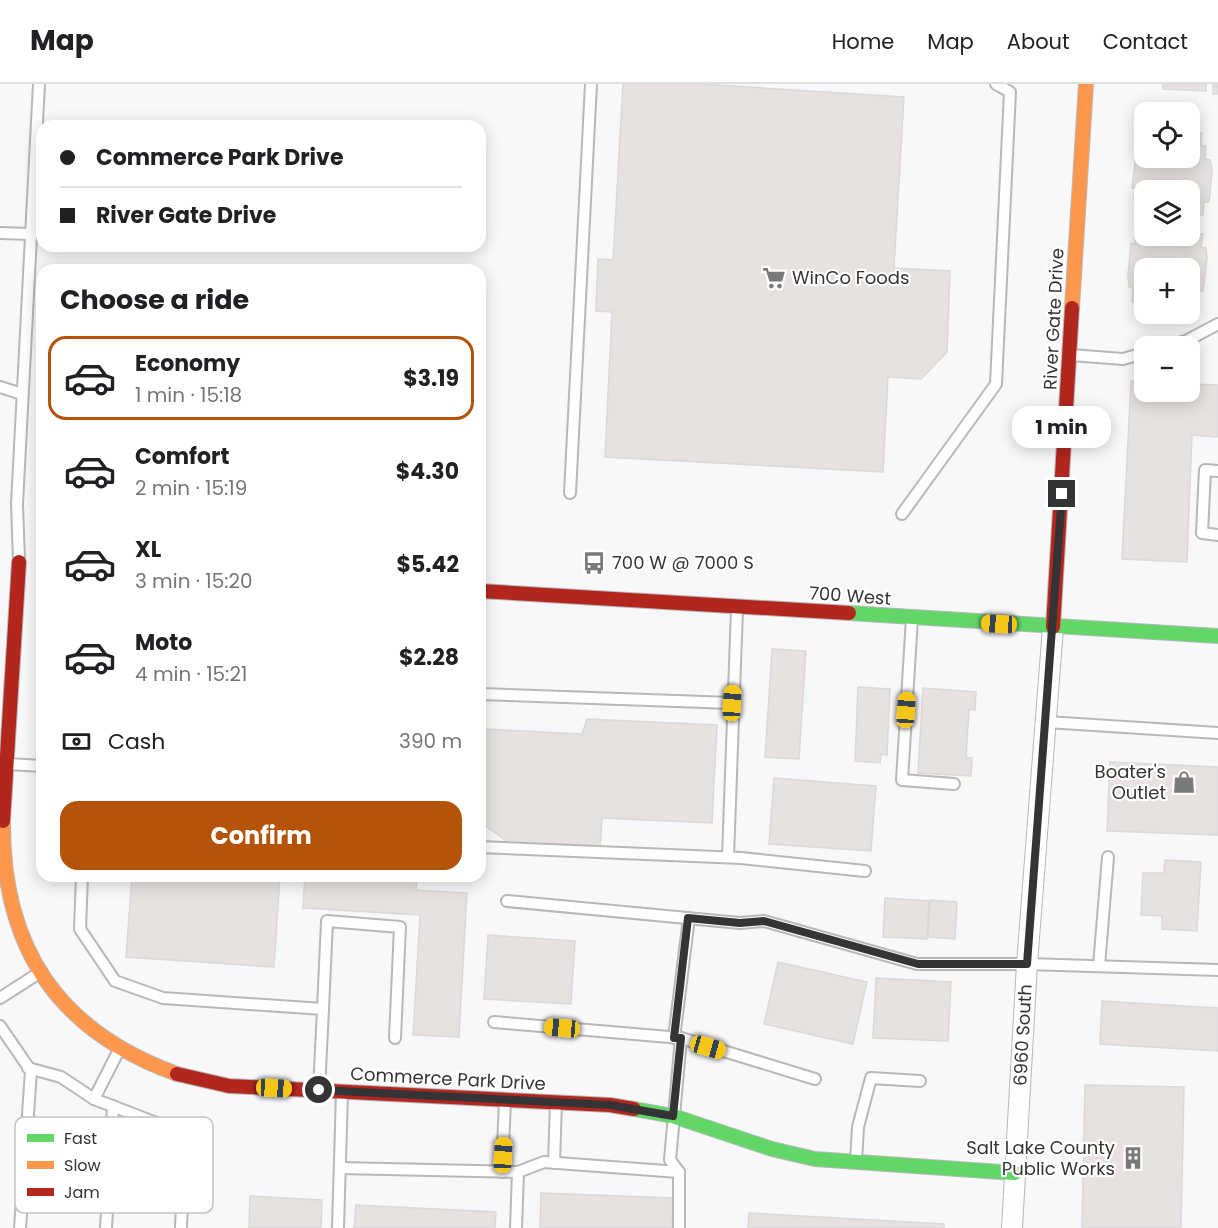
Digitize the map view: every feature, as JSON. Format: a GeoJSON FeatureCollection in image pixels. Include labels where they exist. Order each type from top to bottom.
{"type":"FeatureCollection","features":[{"type":"Feature","properties":{"kind":"street","name":"River Gate Drive"},"geometry":{"type":"LineString","coordinates":[[1053,627],[1086,84]]}},
{"type":"Feature","properties":{"kind":"street"},"geometry":{"type":"LineString","coordinates":[[0,561],[25,562]]}},
{"type":"Feature","properties":{"kind":"street","name":"Commerce Park Drive"},"geometry":{"type":"LineString","coordinates":[[25,562],[3,799],[3,871],[17,923],[40,972],[67,1009],[98,1036],[119,1050],[156,1068],[211,1084],[631,1108],[673,1116],[772,1149],[815,1159],[856,1164],[1015,1173]]}},
{"type":"Feature","properties":{"kind":"street","name":"700 West"},"geometry":{"type":"LineString","coordinates":[[486,591],[1218,636]]}},
{"type":"Feature","properties":{"kind":"street","name":"6960 South"},"geometry":{"type":"LineString","coordinates":[[1012,1228],[1027,964],[1053,627]]}},
{"type":"Feature","properties":{"kind":"lane"},"geometry":{"type":"LineString","coordinates":[[37,120],[39,84]]}},
{"type":"Feature","properties":{"kind":"lane"},"geometry":{"type":"LineString","coordinates":[[570,493],[591,84]]}},
{"type":"Feature","properties":{"kind":"lane"},"geometry":{"type":"LineString","coordinates":[[902,514],[996,384],[1010,92],[996,84]]}},
{"type":"Feature","properties":{"kind":"lane"},"geometry":{"type":"LineString","coordinates":[[25,562],[17,504],[36,140]]}},
{"type":"Feature","properties":{"kind":"lane"},"geometry":{"type":"LineString","coordinates":[[0,233],[31,234]]}},
{"type":"Feature","properties":{"kind":"lane"},"geometry":{"type":"LineString","coordinates":[[1195,336],[1218,324]]}},
{"type":"Feature","properties":{"kind":"lane"},"geometry":{"type":"LineString","coordinates":[[1070,355],[1123,359],[1134,356]]}},
{"type":"Feature","properties":{"kind":"lane"},"geometry":{"type":"LineString","coordinates":[[0,387],[22,394]]}},
{"type":"Feature","properties":{"kind":"lane"},"geometry":{"type":"LineString","coordinates":[[1218,471],[1205,470],[1202,533],[1218,535]]}},
{"type":"Feature","properties":{"kind":"lane"},"geometry":{"type":"LineString","coordinates":[[728,857],[737,607]]}},
{"type":"Feature","properties":{"kind":"lane"},"geometry":{"type":"LineString","coordinates":[[912,618],[902,780],[954,783]]}},
{"type":"Feature","properties":{"kind":"lane"},"geometry":{"type":"LineString","coordinates":[[486,694],[732,703]]}},
{"type":"Feature","properties":{"kind":"lane"},"geometry":{"type":"LineString","coordinates":[[1047,723],[1218,733]]}},
{"type":"Feature","properties":{"kind":"lane"},"geometry":{"type":"LineString","coordinates":[[7,764],[36,766]]}},
{"type":"Feature","properties":{"kind":"lane"},"geometry":{"type":"LineString","coordinates":[[486,847],[728,857],[865,871]]}},
{"type":"Feature","properties":{"kind":"lane"},"geometry":{"type":"LineString","coordinates":[[1099,966],[1108,857]]}},
{"type":"Feature","properties":{"kind":"lane"},"geometry":{"type":"LineString","coordinates":[[82,882],[80,928],[115,981],[163,998],[323,1009]]}},
{"type":"Feature","properties":{"kind":"lane"},"geometry":{"type":"LineString","coordinates":[[507,901],[740,923],[764,921],[918,964],[1027,964],[1218,970]]}},
{"type":"Feature","properties":{"kind":"lane"},"geometry":{"type":"LineString","coordinates":[[679,1228],[679,1173],[670,1160],[688,918]]}},
{"type":"Feature","properties":{"kind":"lane"},"geometry":{"type":"LineString","coordinates":[[319,1090],[327,921],[400,927],[395,1038]]}},
{"type":"Feature","properties":{"kind":"lane"},"geometry":{"type":"LineString","coordinates":[[0,998],[40,972]]}},
{"type":"Feature","properties":{"kind":"lane"},"geometry":{"type":"LineString","coordinates":[[494,1022],[678,1038],[815,1079]]}},
{"type":"Feature","properties":{"kind":"lane"},"geometry":{"type":"LineString","coordinates":[[0,1026],[30,1071],[27,1117]]}},
{"type":"Feature","properties":{"kind":"lane"},"geometry":{"type":"LineString","coordinates":[[94,1099],[119,1050]]}},
{"type":"Feature","properties":{"kind":"lane"},"geometry":{"type":"LineString","coordinates":[[28,1068],[61,1077],[94,1099],[141,1117]]}},
{"type":"Feature","properties":{"kind":"lane"},"geometry":{"type":"LineString","coordinates":[[856,1164],[858,1127],[871,1078],[920,1081]]}},
{"type":"Feature","properties":{"kind":"lane"},"geometry":{"type":"LineString","coordinates":[[338,1228],[342,1091]]}},
{"type":"Feature","properties":{"kind":"lane"},"geometry":{"type":"LineString","coordinates":[[502,1172],[505,1100]]}},
{"type":"Feature","properties":{"kind":"lane"},"geometry":{"type":"LineString","coordinates":[[554,1163],[556,1102]]}},
{"type":"Feature","properties":{"kind":"lane"},"geometry":{"type":"LineString","coordinates":[[112,1117],[113,1106]]}},
{"type":"Feature","properties":{"kind":"lane"},"geometry":{"type":"LineString","coordinates":[[340,1168],[518,1172],[544,1162],[679,1173]]}},
{"type":"Feature","properties":{"kind":"lane"},"geometry":{"type":"LineString","coordinates":[[516,1228],[518,1172]]}},
{"type":"Feature","properties":{"kind":"lane"},"geometry":{"type":"LineString","coordinates":[[20,1228],[21,1213]]}},
{"type":"Feature","properties":{"kind":"lane"},"geometry":{"type":"LineString","coordinates":[[106,1228],[107,1213]]}},
{"type":"Feature","properties":{"kind":"lane"},"geometry":{"type":"LineString","coordinates":[[180,1228],[181,1213]]}},
{"type":"Feature","properties":{"kind":"building","name":"WinCo Foods"},"geometry":{"type":"Polygon","coordinates":[[[623,84],[700,84],[904,97],[894,268],[950,271],[947,352],[921,379],[888,377],[883,472],[605,457],[612,312],[596,311],[598,259],[613,260],[623,84]]]}},
{"type":"Feature","properties":{"kind":"building"},"geometry":{"type":"Polygon","coordinates":[[[1163,84],[1206,84],[1206,91],[1163,89],[1163,84]]]}},
{"type":"Feature","properties":{"kind":"building"},"geometry":{"type":"Polygon","coordinates":[[[1213,84],[1218,84],[1218,94],[1213,94],[1213,84]]]}},
{"type":"Feature","properties":{"kind":"building"},"geometry":{"type":"Polygon","coordinates":[[[1200,132],[1202,133],[1201,145],[1206,146],[1205,159],[1210,160],[1212,170],[1209,202],[1204,202],[1203,215],[1200,215],[1200,180],[1134,180],[1134,188],[1132,188],[1134,168],[1200,168],[1200,132]]]}},
{"type":"Feature","properties":{"kind":"building"},"geometry":{"type":"Polygon","coordinates":[[[1200,234],[1203,234],[1201,247],[1206,248],[1207,258],[1203,291],[1200,291],[1200,258],[1134,258],[1134,302],[1132,302],[1133,287],[1129,287],[1128,276],[1131,243],[1134,246],[1200,246],[1200,234]]]}},
{"type":"Feature","properties":{"kind":"building"},"geometry":{"type":"Polygon","coordinates":[[[1131,381],[1134,381],[1134,402],[1200,402],[1200,384],[1218,385],[1218,437],[1192,435],[1187,562],[1122,559],[1131,381]]]}},
{"type":"Feature","properties":{"kind":"building"},"geometry":{"type":"Polygon","coordinates":[[[772,649],[806,651],[799,759],[765,757],[772,649]]]}},
{"type":"Feature","properties":{"kind":"building"},"geometry":{"type":"Polygon","coordinates":[[[858,687],[890,689],[887,755],[881,754],[880,763],[855,761],[858,687]]]}},
{"type":"Feature","properties":{"kind":"building"},"geometry":{"type":"Polygon","coordinates":[[[923,688],[976,692],[975,710],[969,709],[966,758],[972,758],[971,776],[918,773],[923,688]]]}},
{"type":"Feature","properties":{"kind":"building"},"geometry":{"type":"Polygon","coordinates":[[[587,719],[717,725],[712,823],[602,818],[600,849],[512,845],[486,826],[486,729],[582,734],[587,719]]]}},
{"type":"Feature","properties":{"kind":"building"},"geometry":{"type":"Polygon","coordinates":[[[1110,762],[1218,767],[1218,835],[1107,831],[1110,762]]]}},
{"type":"Feature","properties":{"kind":"building"},"geometry":{"type":"Polygon","coordinates":[[[774,778],[876,786],[871,851],[769,844],[774,778]]]}},
{"type":"Feature","properties":{"kind":"building"},"geometry":{"type":"Polygon","coordinates":[[[1165,860],[1201,862],[1197,931],[1162,929],[1162,916],[1141,915],[1143,873],[1164,873],[1165,860]]]}},
{"type":"Feature","properties":{"kind":"building"},"geometry":{"type":"Polygon","coordinates":[[[132,882],[280,882],[274,967],[126,957],[132,882]]]}},
{"type":"Feature","properties":{"kind":"building"},"geometry":{"type":"Polygon","coordinates":[[[305,882],[417,882],[416,890],[467,893],[459,1037],[413,1035],[420,915],[303,908],[305,882]]]}},
{"type":"Feature","properties":{"kind":"building"},"geometry":{"type":"Polygon","coordinates":[[[885,898],[929,901],[927,939],[883,937],[885,898]]]}},
{"type":"Feature","properties":{"kind":"building"},"geometry":{"type":"Polygon","coordinates":[[[930,900],[957,902],[955,939],[928,937],[930,900]]]}},
{"type":"Feature","properties":{"kind":"building"},"geometry":{"type":"Polygon","coordinates":[[[488,935],[575,941],[571,1004],[484,999],[488,935]]]}},
{"type":"Feature","properties":{"kind":"building"},"geometry":{"type":"Polygon","coordinates":[[[778,962],[867,982],[853,1044],[764,1024],[778,962]]]}},
{"type":"Feature","properties":{"kind":"building"},"geometry":{"type":"Polygon","coordinates":[[[876,978],[951,982],[948,1041],[873,1038],[876,978]]]}},
{"type":"Feature","properties":{"kind":"building"},"geometry":{"type":"Polygon","coordinates":[[[1102,1001],[1218,1008],[1218,1051],[1100,1044],[1102,1001]]]}},
{"type":"Feature","properties":{"kind":"building","name":"Salt Lake County Public Works"},"geometry":{"type":"Polygon","coordinates":[[[1085,1085],[1184,1087],[1181,1228],[1082,1228],[1085,1085]]]}},
{"type":"Feature","properties":{"kind":"building"},"geometry":{"type":"Polygon","coordinates":[[[541,1193],[673,1198],[672,1228],[540,1228],[541,1193]]]}},
{"type":"Feature","properties":{"kind":"building"},"geometry":{"type":"Polygon","coordinates":[[[250,1196],[322,1200],[321,1228],[249,1228],[250,1196]]]}},
{"type":"Feature","properties":{"kind":"building"},"geometry":{"type":"Polygon","coordinates":[[[356,1205],[496,1212],[495,1228],[354,1228],[356,1205]]]}},
{"type":"Feature","properties":{"kind":"building"},"geometry":{"type":"Polygon","coordinates":[[[749,1213],[944,1224],[944,1228],[748,1228],[749,1213]]]}},
{"type":"Feature","properties":{"kind":"traffic: fast"},"geometry":{"type":"LineString","coordinates":[[849,613],[1218,636]]}},
{"type":"Feature","properties":{"kind":"traffic: fast"},"geometry":{"type":"LineString","coordinates":[[634,1109],[673,1116],[772,1149],[815,1159],[1015,1173]]}},
{"type":"Feature","properties":{"kind":"traffic: slow"},"geometry":{"type":"LineString","coordinates":[[1072,308],[1086,84]]}},
{"type":"Feature","properties":{"kind":"traffic: slow"},"geometry":{"type":"LineString","coordinates":[[3,821],[5,867],[13,908],[26,946],[45,979],[69,1009],[99,1034],[135,1056],[177,1074]]}},
{"type":"Feature","properties":{"kind":"traffic: jam"},"geometry":{"type":"LineString","coordinates":[[1053,627],[1072,308]]}},
{"type":"Feature","properties":{"kind":"traffic: jam"},"geometry":{"type":"LineString","coordinates":[[3,821],[19,562]]}},
{"type":"Feature","properties":{"kind":"traffic: jam"},"geometry":{"type":"LineString","coordinates":[[486,591],[849,613]]}},
{"type":"Feature","properties":{"kind":"traffic: jam"},"geometry":{"type":"LineString","coordinates":[[177,1074],[229,1086],[610,1105],[634,1109]]}},
{"type":"Feature","properties":{"kind":"place","name":"WinCo Foods"},"geometry":{"type":"Point","coordinates":[774,278]}},
{"type":"Feature","properties":{"kind":"place","name":"700 W @ 7000 S"},"geometry":{"type":"Point","coordinates":[594,563]}},
{"type":"Feature","properties":{"kind":"place","name":"Boater's Outlet"},"geometry":{"type":"Point","coordinates":[1184,782]}},
{"type":"Feature","properties":{"kind":"place","name":"Salt Lake County Public Works"},"geometry":{"type":"Point","coordinates":[1133,1158]}},
{"type":"Feature","properties":{"kind":"route"},"geometry":{"type":"LineString","coordinates":[[319,1090],[610,1105],[673,1116],[681,1038],[674,1038],[688,918],[740,923],[764,921],[868,952],[918,964],[1027,964],[1047,723],[1062,494]]}}]}
